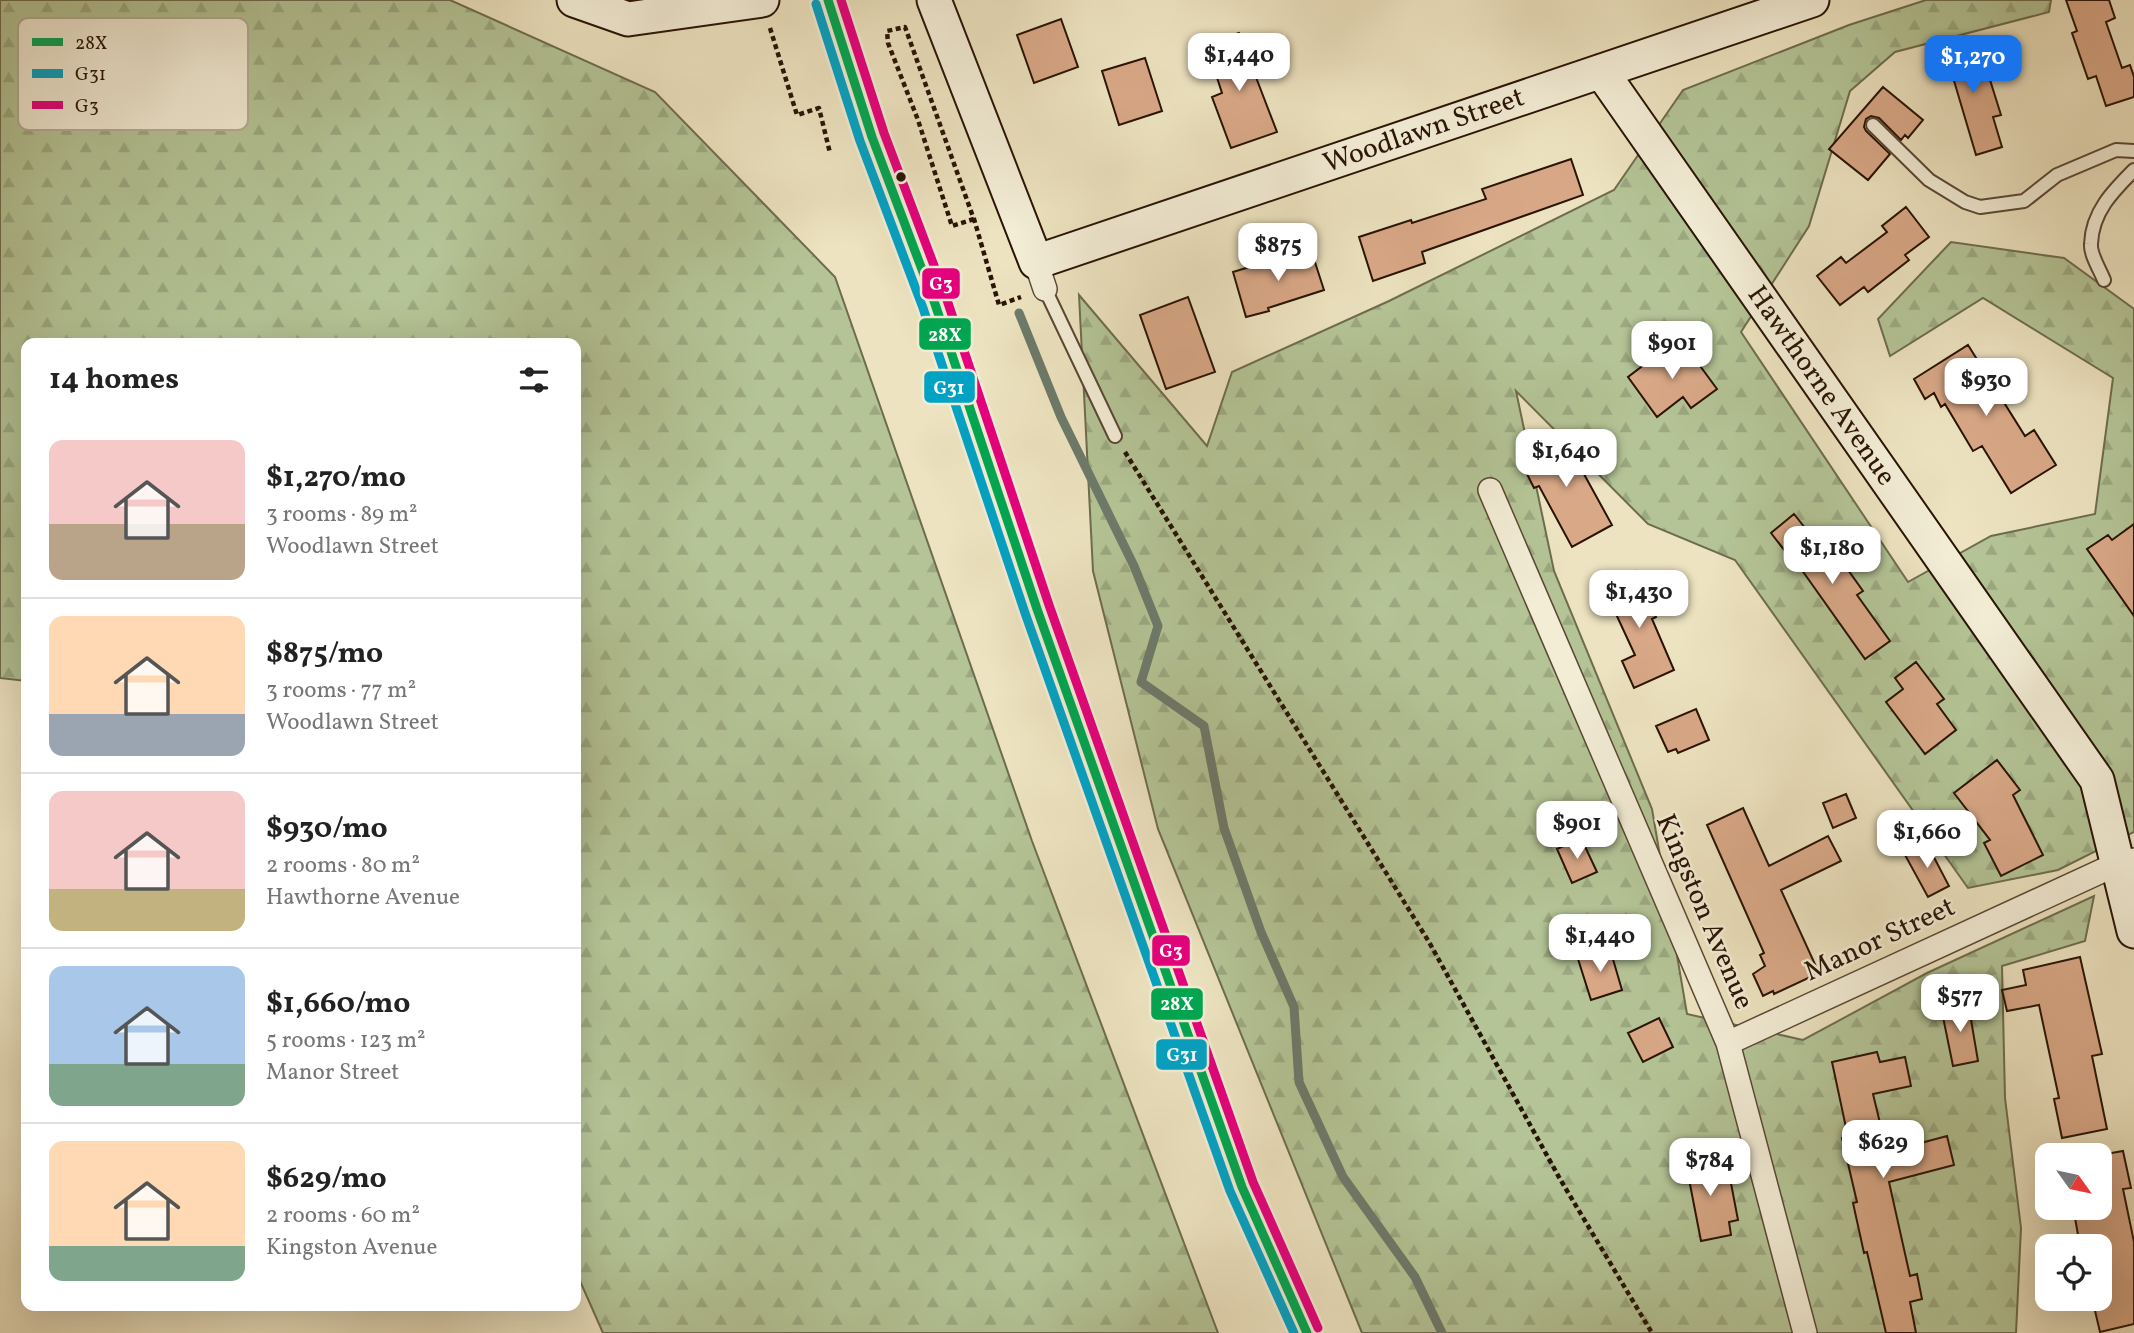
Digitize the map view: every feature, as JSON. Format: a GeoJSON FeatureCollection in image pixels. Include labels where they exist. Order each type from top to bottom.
{"type":"FeatureCollection","features":[{"type":"Feature","properties":{"kind":"street"},"geometry":{"type":"LineString","coordinates":[[574,0],[628,19],[766,14]]}},
{"type":"Feature","properties":{"kind":"street"},"geometry":{"type":"LineString","coordinates":[[934,0],[1041,276]]}},
{"type":"Feature","properties":{"kind":"street","name":"Woodlawn Street"},"geometry":{"type":"LineString","coordinates":[[1041,276],[1601,71],[1805,1]]}},
{"type":"Feature","properties":{"kind":"street","name":"Hawthorne Avenue"},"geometry":{"type":"LineString","coordinates":[[1601,71],[2097,780],[2126,861],[2134,931]]}},
{"type":"Feature","properties":{"kind":"street","name":"Kingston Avenue"},"geometry":{"type":"LineString","coordinates":[[1489,490],[1728,1043],[1805,1333]]}},
{"type":"Feature","properties":{"kind":"street","name":"Manor Street"},"geometry":{"type":"LineString","coordinates":[[1728,1043],[2126,861]]}},
{"type":"Feature","properties":{"kind":"lane"},"geometry":{"type":"LineString","coordinates":[[828,0],[872,137],[935,304],[1037,609],[1237,1174],[1307,1333]]}},
{"type":"Feature","properties":{"kind":"lane"},"geometry":{"type":"LineString","coordinates":[[1873,125],[1929,180],[1980,208],[2024,201],[2057,175],[2116,150],[2134,151]]}},
{"type":"Feature","properties":{"kind":"lane"},"geometry":{"type":"LineString","coordinates":[[2104,280],[2090,246],[2098,215],[2105,200],[2134,170]]}},
{"type":"Feature","properties":{"kind":"lane"},"geometry":{"type":"LineString","coordinates":[[1041,276],[1115,436]]}},
{"type":"Feature","properties":{"kind":"path"},"geometry":{"type":"LineString","coordinates":[[766,14],[797,115],[819,108],[830,153]]}},
{"type":"Feature","properties":{"kind":"path"},"geometry":{"type":"LineString","coordinates":[[974,219],[952,226],[918,120],[888,43],[887,31],[905,27],[974,219],[999,305],[1041,276]]}},
{"type":"Feature","properties":{"kind":"path"},"geometry":{"type":"LineString","coordinates":[[1115,436],[1429,942],[1560,1179],[1652,1333]]}},
{"type":"Feature","properties":{"kind":"green space"},"geometry":{"type":"Polygon","coordinates":[[[0,0],[450,0],[655,92],[835,277],[1032,841],[1218,1333],[603,1333],[581,1283],[581,338],[21,338],[21,680],[0,678],[0,0]]]}},
{"type":"Feature","properties":{"kind":"green space"},"geometry":{"type":"Polygon","coordinates":[[[1926,0],[2051,0],[2049,12],[1895,52],[1850,91],[1809,226],[1741,332],[1908,582],[1991,536],[2095,514],[2113,378],[1983,298],[1890,356],[1878,319],[1951,242],[2064,258],[2134,309],[2134,832],[2058,870],[1968,888],[1735,560],[1648,524],[1516,391],[1554,571],[1652,809],[1687,1014],[1803,1040],[1927,973],[2094,896],[2085,941],[2002,966],[2005,1098],[2021,1228],[2016,1333],[1362,1333],[1158,829],[1093,571],[1079,295],[1207,446],[1232,372],[1389,301],[1614,190],[1683,90],[1849,25],[1926,0]]]}},
{"type":"Feature","properties":{"kind":"building"},"geometry":{"type":"Polygon","coordinates":[[[2066,0],[2109,0],[2115,18],[2106,22],[2122,68],[2130,65],[2134,77],[2134,97],[2106,106],[2096,76],[2088,79],[2072,33],[2077,31],[2066,0]]]}},
{"type":"Feature","properties":{"kind":"building"},"geometry":{"type":"Polygon","coordinates":[[[1061,19],[1078,67],[1034,83],[1017,35],[1061,19]]]}},
{"type":"Feature","properties":{"kind":"building"},"geometry":{"type":"Polygon","coordinates":[[[1239,33],[1277,132],[1231,148],[1212,97],[1222,93],[1206,44],[1239,33]]]}},
{"type":"Feature","properties":{"kind":"building"},"geometry":{"type":"Polygon","coordinates":[[[1972,41],[1980,65],[1985,64],[2001,115],[1993,117],[2002,147],[1976,155],[1952,74],[1943,77],[1936,53],[1972,41]]]}},
{"type":"Feature","properties":{"kind":"building"},"geometry":{"type":"Polygon","coordinates":[[[1145,58],[1162,111],[1119,125],[1102,71],[1145,58]]]}},
{"type":"Feature","properties":{"kind":"building"},"geometry":{"type":"Polygon","coordinates":[[[1883,87],[1923,120],[1908,138],[1905,135],[1901,140],[1879,118],[1871,116],[1866,119],[1866,131],[1890,154],[1868,180],[1829,149],[1883,87]]]}},
{"type":"Feature","properties":{"kind":"building"},"geometry":{"type":"Polygon","coordinates":[[[1571,159],[1583,195],[1422,252],[1425,263],[1373,281],[1359,237],[1486,199],[1482,189],[1571,159]]]}},
{"type":"Feature","properties":{"kind":"building"},"geometry":{"type":"Polygon","coordinates":[[[1906,207],[1929,237],[1905,255],[1909,260],[1868,292],[1864,287],[1840,305],[1817,276],[1841,257],[1846,263],[1887,232],[1882,226],[1906,207]]]}},
{"type":"Feature","properties":{"kind":"building"},"geometry":{"type":"Polygon","coordinates":[[[1311,250],[1324,290],[1246,317],[1233,272],[1256,265],[1257,268],[1311,250]]]}},
{"type":"Feature","properties":{"kind":"building"},"geometry":{"type":"Polygon","coordinates":[[[1188,297],[1215,372],[1166,389],[1140,315],[1188,297]]]}},
{"type":"Feature","properties":{"kind":"building"},"geometry":{"type":"Polygon","coordinates":[[[1674,342],[1687,360],[1692,355],[1717,389],[1691,408],[1683,397],[1657,417],[1628,377],[1674,342]]]}},
{"type":"Feature","properties":{"kind":"building"},"geometry":{"type":"Polygon","coordinates":[[[1968,345],[2025,436],[2034,430],[2056,465],[2011,493],[1982,446],[1973,451],[1945,404],[1941,407],[1934,393],[1925,399],[1914,379],[1968,345]]]}},
{"type":"Feature","properties":{"kind":"building"},"geometry":{"type":"Polygon","coordinates":[[[1567,433],[1582,464],[1579,465],[1612,525],[1572,547],[1539,486],[1534,488],[1519,458],[1567,433]]]}},
{"type":"Feature","properties":{"kind":"building"},"geometry":{"type":"Polygon","coordinates":[[[1794,514],[1837,568],[1843,563],[1863,591],[1857,595],[1890,641],[1865,659],[1794,559],[1792,560],[1771,533],[1794,514]]]}},
{"type":"Feature","properties":{"kind":"building"},"geometry":{"type":"Polygon","coordinates":[[[2134,524],[2134,616],[2087,549],[2108,535],[2112,540],[2134,524]]]}},
{"type":"Feature","properties":{"kind":"building"},"geometry":{"type":"Polygon","coordinates":[[[1635,571],[1656,617],[1652,619],[1674,670],[1634,688],[1622,661],[1635,655],[1603,586],[1635,571]]]}},
{"type":"Feature","properties":{"kind":"building"},"geometry":{"type":"Polygon","coordinates":[[[1916,662],[1944,699],[1937,704],[1956,730],[1925,754],[1886,702],[1903,689],[1895,678],[1916,662]]]}},
{"type":"Feature","properties":{"kind":"building"},"geometry":{"type":"Polygon","coordinates":[[[1696,709],[1709,740],[1678,753],[1676,749],[1668,752],[1656,726],[1696,709]]]}},
{"type":"Feature","properties":{"kind":"building"},"geometry":{"type":"Polygon","coordinates":[[[1997,760],[2020,790],[2013,795],[2043,855],[2001,876],[1984,843],[1990,840],[1954,793],[1997,760]]]}},
{"type":"Feature","properties":{"kind":"building"},"geometry":{"type":"Polygon","coordinates":[[[1846,794],[1856,818],[1833,828],[1823,803],[1846,794]]]}},
{"type":"Feature","properties":{"kind":"building"},"geometry":{"type":"Polygon","coordinates":[[[1743,808],[1769,866],[1828,836],[1841,861],[1781,890],[1819,973],[1774,994],[1773,991],[1763,996],[1753,974],[1765,966],[1760,955],[1764,953],[1707,825],[1743,808]]]}},
{"type":"Feature","properties":{"kind":"building"},"geometry":{"type":"Polygon","coordinates":[[[1581,838],[1597,872],[1572,883],[1557,849],[1581,838]]]}},
{"type":"Feature","properties":{"kind":"building"},"geometry":{"type":"Polygon","coordinates":[[[1927,844],[1949,886],[1928,897],[1905,855],[1927,844]]]}},
{"type":"Feature","properties":{"kind":"building"},"geometry":{"type":"Polygon","coordinates":[[[1610,949],[1622,990],[1591,1000],[1578,959],[1610,949]]]}},
{"type":"Feature","properties":{"kind":"building"},"geometry":{"type":"Polygon","coordinates":[[[2080,957],[2102,1054],[2092,1056],[2107,1129],[2062,1138],[2054,1099],[2059,1098],[2039,1005],[2007,1011],[2002,990],[2026,985],[2023,970],[2080,957]]]}},
{"type":"Feature","properties":{"kind":"building"},"geometry":{"type":"Polygon","coordinates":[[[1968,1002],[1978,1061],[1953,1066],[1941,1007],[1968,1002]]]}},
{"type":"Feature","properties":{"kind":"building"},"geometry":{"type":"Polygon","coordinates":[[[1659,1018],[1673,1047],[1643,1062],[1628,1033],[1659,1018]]]}},
{"type":"Feature","properties":{"kind":"building"},"geometry":{"type":"Polygon","coordinates":[[[1877,1052],[1880,1062],[1905,1057],[1911,1086],[1873,1094],[1887,1152],[1947,1136],[1954,1165],[1889,1182],[1910,1276],[1917,1274],[1922,1299],[1910,1302],[1916,1333],[1886,1333],[1867,1252],[1864,1253],[1853,1203],[1857,1202],[1842,1138],[1848,1137],[1832,1062],[1877,1052]]]}},
{"type":"Feature","properties":{"kind":"building"},"geometry":{"type":"Polygon","coordinates":[[[1693,1140],[1709,1181],[1730,1178],[1738,1220],[1729,1222],[1731,1235],[1701,1241],[1682,1143],[1693,1140]]]}},
{"type":"Feature","properties":{"kind":"building"},"geometry":{"type":"Polygon","coordinates":[[[2123,1151],[2131,1188],[2123,1189],[2134,1242],[2134,1324],[2100,1332],[2095,1311],[2112,1311],[2112,1234],[2078,1234],[2075,1220],[2112,1220],[2112,1153],[2123,1151]]]}},
{"type":"Feature","properties":{"kind":"waterway"},"geometry":{"type":"LineString","coordinates":[[1019,313],[1061,417],[1134,566],[1158,626],[1141,682],[1204,726],[1224,828],[1261,932],[1294,1007],[1299,1082],[1343,1177],[1415,1277],[1442,1333]]}},
{"type":"Feature","properties":{"kind":"transit line","name":"28X"},"geometry":{"type":"LineString","coordinates":[[828,0],[872,137],[935,304],[1037,609],[1242,1187],[1307,1333]]}},
{"type":"Feature","properties":{"kind":"transit line","name":"G3"},"geometry":{"type":"LineString","coordinates":[[841,0],[884,133],[947,300],[1049,605],[1253,1182],[1318,1328]]}},
{"type":"Feature","properties":{"kind":"transit line","name":"G31"},"geometry":{"type":"LineString","coordinates":[[816,4],[860,141],[923,308],[1025,613],[1230,1191],[1294,1333]]}}]}
